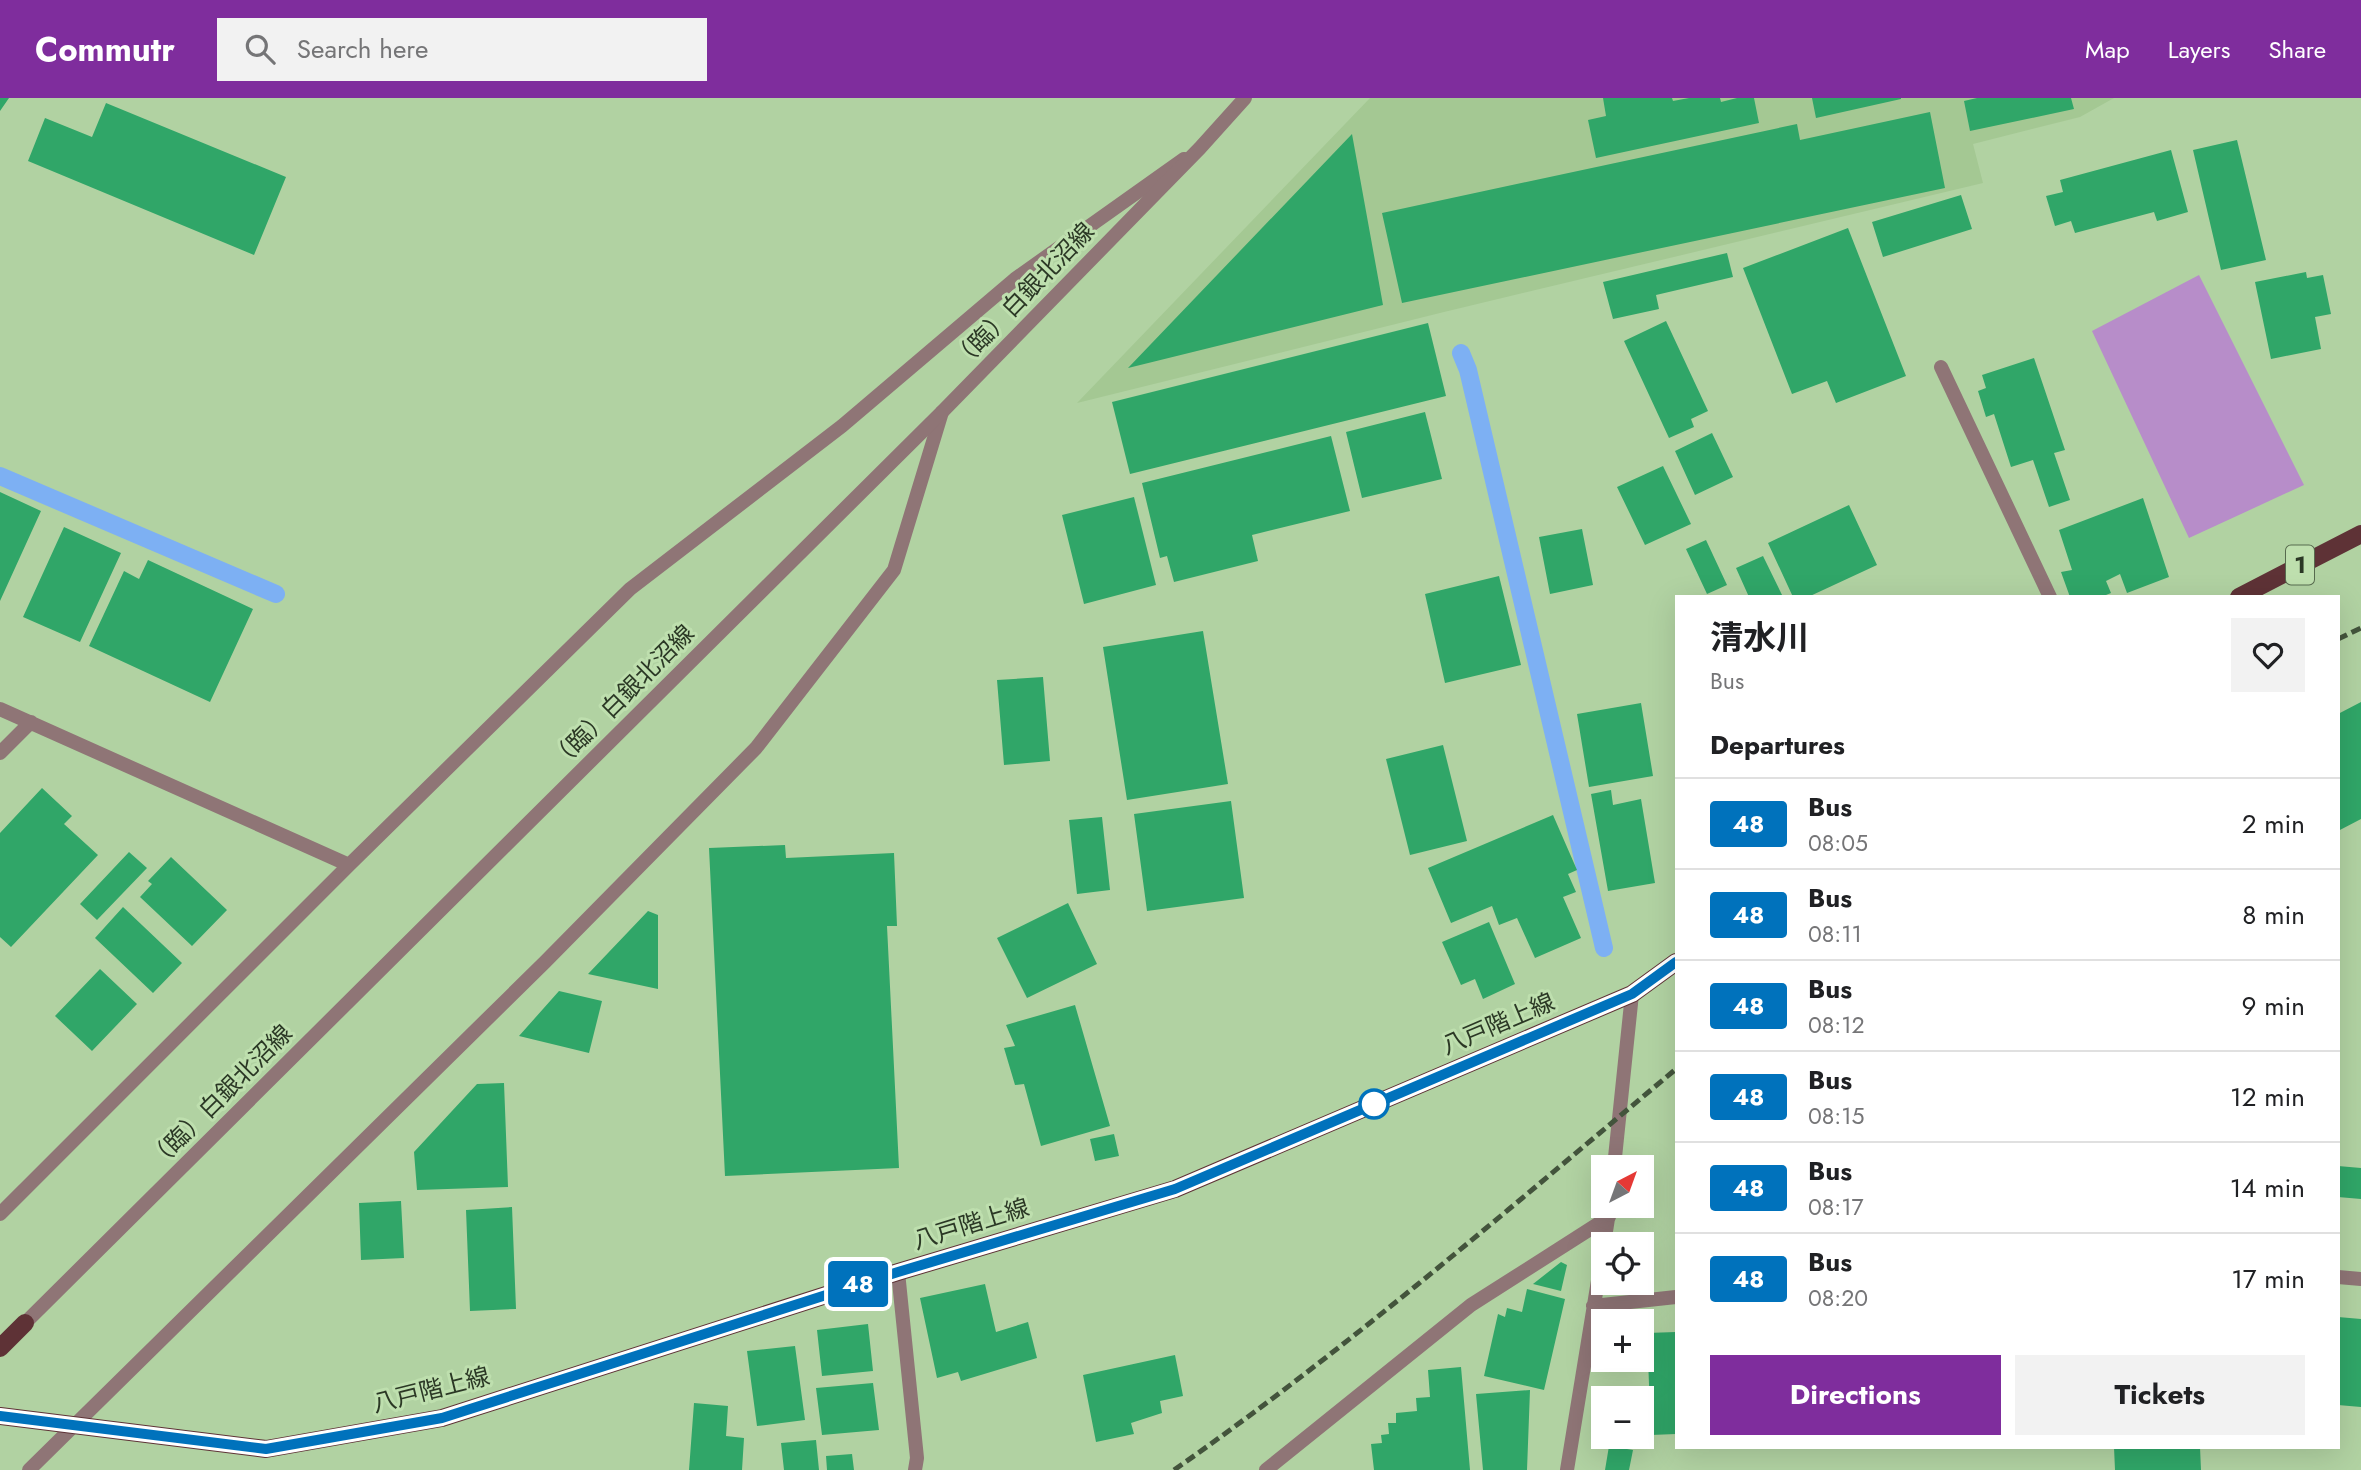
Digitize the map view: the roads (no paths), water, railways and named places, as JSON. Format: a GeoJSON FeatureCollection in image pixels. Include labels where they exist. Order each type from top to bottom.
{"type":"FeatureCollection","features":[{"type":"Feature","properties":{"kind":"main road","name":"1"},"geometry":{"type":"LineString","coordinates":[[2243,595],[2361,534]]}},
{"type":"Feature","properties":{"kind":"main road","name":"八戸階上線"},"geometry":{"type":"LineString","coordinates":[[0,1416],[266,1449],[442,1418],[898,1272],[1175,1189],[1632,994],[1675,963]]}},
{"type":"Feature","properties":{"kind":"main road"},"geometry":{"type":"LineString","coordinates":[[0,1348],[25,1323]]}},
{"type":"Feature","properties":{"kind":"street","name":"（臨）白銀北沼線"},"geometry":{"type":"LineString","coordinates":[[25,1323],[942,412],[1200,148],[1245,98]]}},
{"type":"Feature","properties":{"kind":"street"},"geometry":{"type":"LineString","coordinates":[[0,1214],[630,589],[842,426],[1015,279],[1200,148]]}},
{"type":"Feature","properties":{"kind":"street"},"geometry":{"type":"LineString","coordinates":[[1941,367],[2049,595]]}},
{"type":"Feature","properties":{"kind":"street"},"geometry":{"type":"LineString","coordinates":[[29,1470],[545,962],[756,748],[894,570],[942,412]]}},
{"type":"Feature","properties":{"kind":"street"},"geometry":{"type":"LineString","coordinates":[[0,709],[349,865]]}},
{"type":"Feature","properties":{"kind":"street"},"geometry":{"type":"LineString","coordinates":[[0,753],[31,722]]}},
{"type":"Feature","properties":{"kind":"street"},"geometry":{"type":"LineString","coordinates":[[1616,1155],[1632,994]]}},
{"type":"Feature","properties":{"kind":"street"},"geometry":{"type":"LineString","coordinates":[[1266,1470],[1283,1464],[1471,1305],[1599,1218]]}},
{"type":"Feature","properties":{"kind":"street"},"geometry":{"type":"LineString","coordinates":[[898,1272],[917,1458],[915,1470]]}},
{"type":"Feature","properties":{"kind":"street"},"geometry":{"type":"LineString","coordinates":[[2340,1278],[2361,1279]]}},
{"type":"Feature","properties":{"kind":"street"},"geometry":{"type":"LineString","coordinates":[[1567,1470],[1596,1295]]}},
{"type":"Feature","properties":{"kind":"street"},"geometry":{"type":"LineString","coordinates":[[1594,1306],[1675,1297]]}},
{"type":"Feature","properties":{"kind":"waterway"},"geometry":{"type":"LineString","coordinates":[[1461,353],[1468,370],[1604,948]]}},
{"type":"Feature","properties":{"kind":"waterway"},"geometry":{"type":"LineString","coordinates":[[0,476],[276,594]]}},
{"type":"Feature","properties":{"kind":"railway"},"geometry":{"type":"LineString","coordinates":[[2340,638],[2361,628]]}},
{"type":"Feature","properties":{"kind":"railway"},"geometry":{"type":"LineString","coordinates":[[1174,1470],[1304,1375],[1367,1325],[1675,1070]]}}]}
